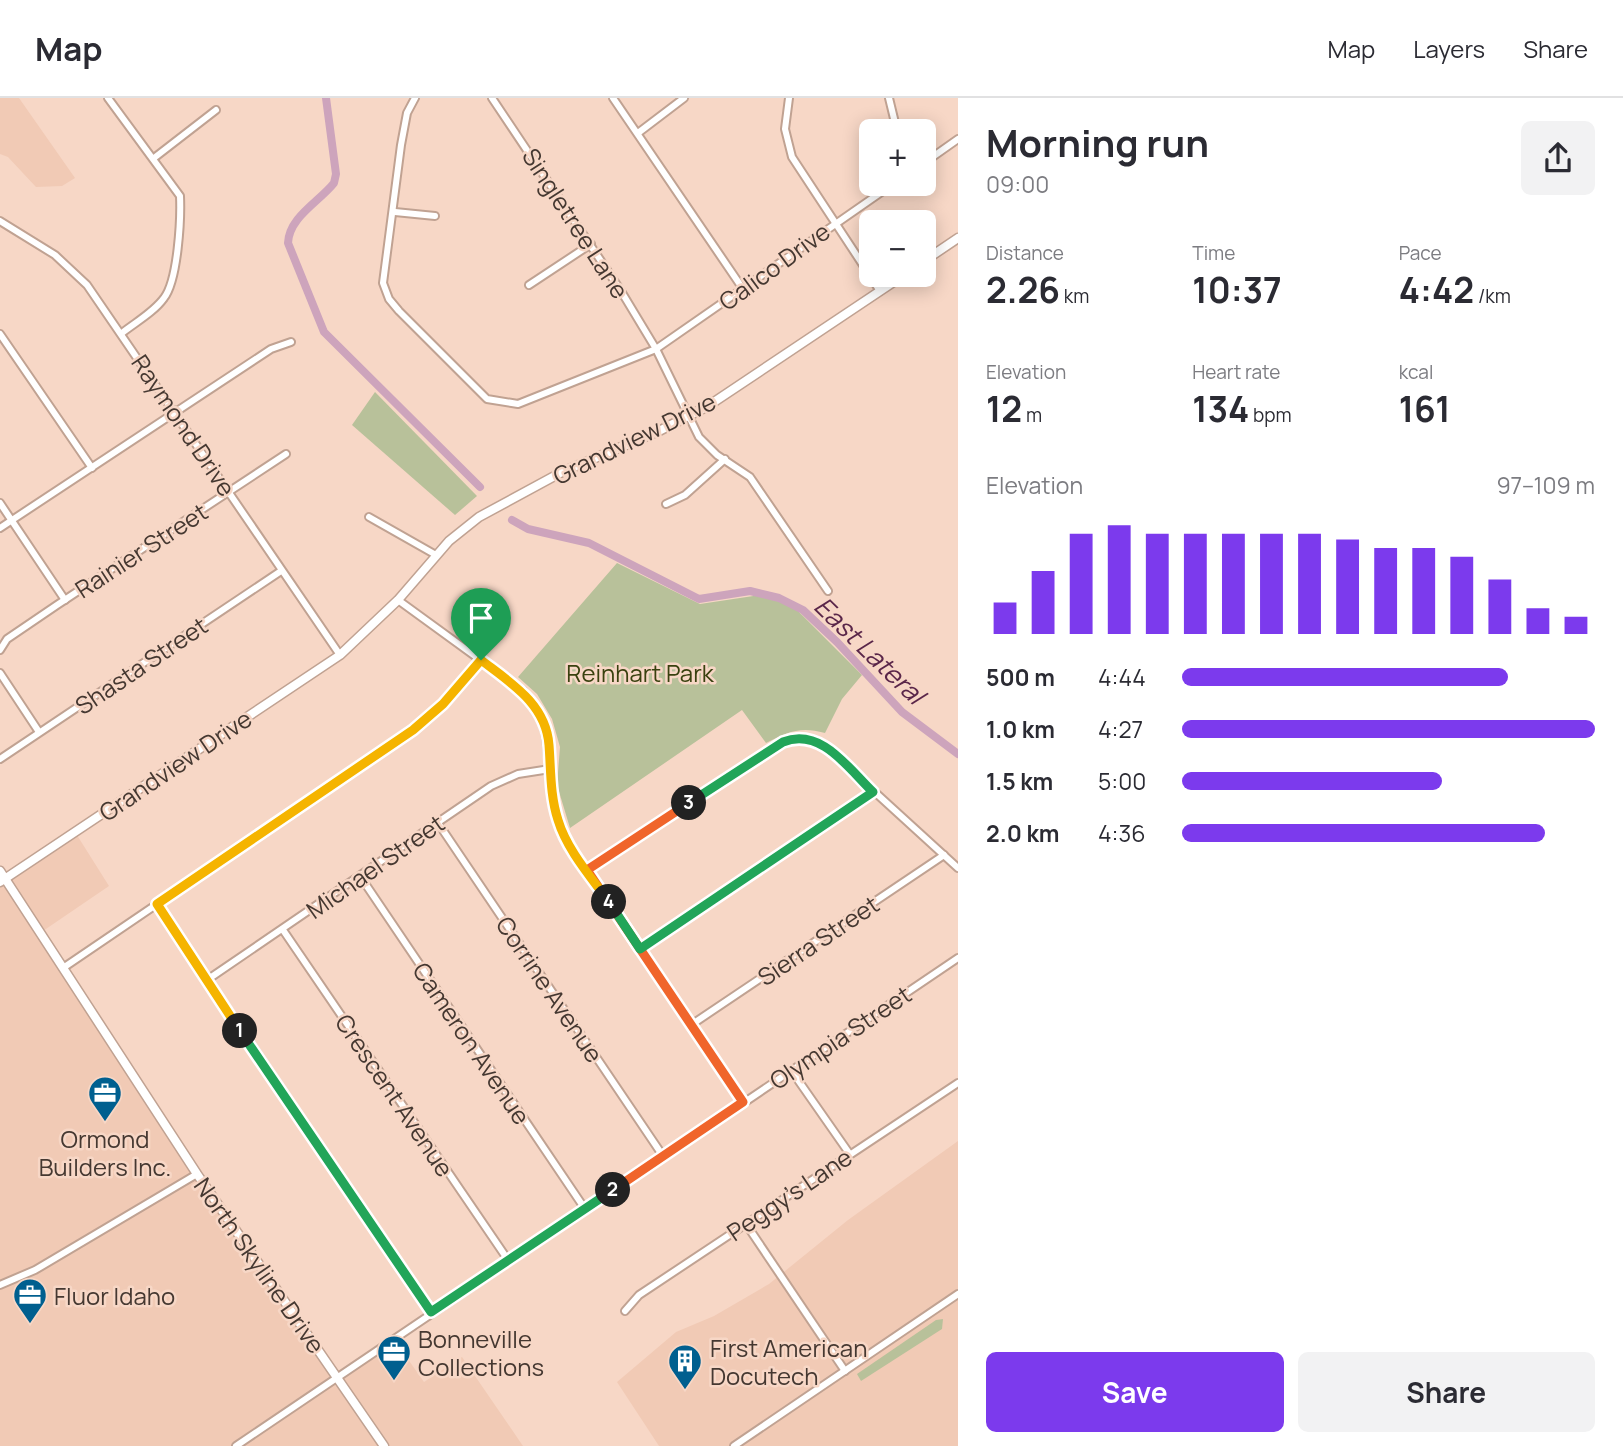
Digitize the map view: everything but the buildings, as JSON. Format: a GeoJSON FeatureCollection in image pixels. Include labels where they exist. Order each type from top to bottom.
{"type":"FeatureCollection","features":[{"type":"Feature","properties":{"kind":"street"},"geometry":{"type":"LineString","coordinates":[[108,98],[180,196],[181,214],[170,288],[158,305],[122,333]]}},
{"type":"Feature","properties":{"kind":"street","name":"Calico Drive"},"geometry":{"type":"LineString","coordinates":[[415,98],[407,113],[401,145],[395,212],[383,284],[389,299],[487,399],[518,404],[656,349],[875,196]]}},
{"type":"Feature","properties":{"kind":"street","name":"Singletree Lane"},"geometry":{"type":"LineString","coordinates":[[492,98],[591,244],[656,349],[699,438],[750,477],[828,591]]}},
{"type":"Feature","properties":{"kind":"street"},"geometry":{"type":"LineString","coordinates":[[613,98],[743,289]]}},
{"type":"Feature","properties":{"kind":"street"},"geometry":{"type":"LineString","coordinates":[[638,133],[684,98]]}},
{"type":"Feature","properties":{"kind":"street"},"geometry":{"type":"LineString","coordinates":[[789,98],[785,129],[792,157],[880,291]]}},
{"type":"Feature","properties":{"kind":"street"},"geometry":{"type":"LineString","coordinates":[[889,98],[894,119]]}},
{"type":"Feature","properties":{"kind":"street"},"geometry":{"type":"LineString","coordinates":[[154,158],[216,110]]}},
{"type":"Feature","properties":{"kind":"street"},"geometry":{"type":"LineString","coordinates":[[936,155],[958,139]]}},
{"type":"Feature","properties":{"kind":"street"},"geometry":{"type":"LineString","coordinates":[[395,212],[435,216]]}},
{"type":"Feature","properties":{"kind":"street","name":"Raymond Drive"},"geometry":{"type":"LineString","coordinates":[[0,221],[55,255],[87,285],[340,655]]}},
{"type":"Feature","properties":{"kind":"street"},"geometry":{"type":"LineString","coordinates":[[936,253],[958,238]]}},
{"type":"Feature","properties":{"kind":"street"},"geometry":{"type":"LineString","coordinates":[[529,285],[591,244]]}},
{"type":"Feature","properties":{"kind":"street","name":"Grandview Drive"},"geometry":{"type":"LineString","coordinates":[[3,881],[340,655],[398,600],[436,555],[474,521],[516,496],[688,417],[886,287]]}},
{"type":"Feature","properties":{"kind":"street"},"geometry":{"type":"LineString","coordinates":[[0,334],[92,468]]}},
{"type":"Feature","properties":{"kind":"street"},"geometry":{"type":"LineString","coordinates":[[0,528],[271,349],[291,342]]}},
{"type":"Feature","properties":{"kind":"street","name":"Rainier Street"},"geometry":{"type":"LineString","coordinates":[[0,650],[7,639],[286,454]]}},
{"type":"Feature","properties":{"kind":"street"},"geometry":{"type":"LineString","coordinates":[[666,504],[685,495],[725,459]]}},
{"type":"Feature","properties":{"kind":"street"},"geometry":{"type":"LineString","coordinates":[[0,503],[65,600]]}},
{"type":"Feature","properties":{"kind":"street"},"geometry":{"type":"LineString","coordinates":[[369,517],[436,555]]}},
{"type":"Feature","properties":{"kind":"street","name":"Shasta Street"},"geometry":{"type":"LineString","coordinates":[[0,759],[281,571]]}},
{"type":"Feature","properties":{"kind":"street"},"geometry":{"type":"LineString","coordinates":[[398,600],[523,691],[539,712],[549,742],[551,795],[566,840],[743,1102]]}},
{"type":"Feature","properties":{"kind":"street"},"geometry":{"type":"LineString","coordinates":[[63,968],[413,730],[443,704],[481,660]]}},
{"type":"Feature","properties":{"kind":"street"},"geometry":{"type":"LineString","coordinates":[[0,673],[39,732]]}},
{"type":"Feature","properties":{"kind":"street"},"geometry":{"type":"LineString","coordinates":[[587,870],[745,766],[793,738],[808,738],[821,743],[958,868]]}},
{"type":"Feature","properties":{"kind":"street","name":"Michael Street"},"geometry":{"type":"LineString","coordinates":[[207,980],[502,780],[550,769]]}},
{"type":"Feature","properties":{"kind":"street"},"geometry":{"type":"LineString","coordinates":[[640,949],[873,792]]}},
{"type":"Feature","properties":{"kind":"street","name":"Corrine Avenue"},"geometry":{"type":"LineString","coordinates":[[438,823],[663,1156]]}},
{"type":"Feature","properties":{"kind":"street","name":"Sierra Street"},"geometry":{"type":"LineString","coordinates":[[691,1024],[944,855]]}},
{"type":"Feature","properties":{"kind":"street","name":"North Skyline Drive"},"geometry":{"type":"LineString","coordinates":[[0,871],[3,881],[197,1174],[384,1446]]}},
{"type":"Feature","properties":{"kind":"street","name":"Cameron Avenue"},"geometry":{"type":"LineString","coordinates":[[360,876],[585,1209]]}},
{"type":"Feature","properties":{"kind":"street"},"geometry":{"type":"LineString","coordinates":[[157,904],[431,1312]]}},
{"type":"Feature","properties":{"kind":"street","name":"Crescent Avenue"},"geometry":{"type":"LineString","coordinates":[[283,930],[508,1259]]}},
{"type":"Feature","properties":{"kind":"street","name":"Olympia Street"},"geometry":{"type":"LineString","coordinates":[[236,1446],[508,1259],[958,958]]}},
{"type":"Feature","properties":{"kind":"street"},"geometry":{"type":"LineString","coordinates":[[791,1070],[849,1153]]}},
{"type":"Feature","properties":{"kind":"street","name":"Peggy's Lane"},"geometry":{"type":"LineString","coordinates":[[625,1311],[639,1295],[958,1083]]}},
{"type":"Feature","properties":{"kind":"street"},"geometry":{"type":"LineString","coordinates":[[0,1286],[35,1270],[197,1174]]}},
{"type":"Feature","properties":{"kind":"street"},"geometry":{"type":"LineString","coordinates":[[746,1224],[845,1371]]}},
{"type":"Feature","properties":{"kind":"street"},"geometry":{"type":"LineString","coordinates":[[734,1446],[958,1294]]}},
{"type":"Feature","properties":{"kind":"shaded area"},"geometry":{"type":"Polygon","coordinates":[[[0,98],[19,98],[75,178],[62,186],[36,187],[8,157],[0,154],[0,98]]]}},
{"type":"Feature","properties":{"kind":"shaded area"},"geometry":{"type":"Polygon","coordinates":[[[75,832],[109,886],[40,933],[336,1376],[393,1338],[424,1382],[462,1357],[523,1446],[0,1446],[0,882],[75,832]]]}},
{"type":"Feature","properties":{"kind":"shaded area"},"geometry":{"type":"Polygon","coordinates":[[[958,1141],[958,1446],[659,1446],[617,1382],[676,1332],[714,1316],[769,1284],[848,1220],[958,1141]]]}},
{"type":"Feature","properties":{"kind":"green space"},"geometry":{"type":"Polygon","coordinates":[[[375,392],[477,496],[455,515],[352,425],[375,392]]]}},
{"type":"Feature","properties":{"kind":"green space","name":"Reinhart Park"},"geometry":{"type":"Polygon","coordinates":[[[617,563],[700,604],[760,595],[792,605],[862,675],[842,699],[825,733],[794,731],[766,743],[742,710],[570,828],[557,785],[560,747],[552,719],[537,694],[518,677],[617,563]]]}},
{"type":"Feature","properties":{"kind":"green space"},"geometry":{"type":"Polygon","coordinates":[[[943,1319],[942,1329],[861,1381],[857,1374],[936,1320],[943,1319]]]}},
{"type":"Feature","properties":{"kind":"waterway","name":"East Lateral"},"geometry":{"type":"LineString","coordinates":[[326,98],[336,174],[334,183],[299,218],[288,243],[324,332],[480,487]]}},
{"type":"Feature","properties":{"kind":"waterway","name":"East Lateral"},"geometry":{"type":"LineString","coordinates":[[512,520],[528,529],[589,543],[699,599],[750,591],[779,598],[803,610],[837,642],[902,712],[958,754]]}},
{"type":"Feature","properties":{"kind":"place","name":"Ormond Builders Inc."},"geometry":{"type":"Point","coordinates":[105,1123]}},
{"type":"Feature","properties":{"kind":"place","name":"Fluor Idaho"},"geometry":{"type":"Point","coordinates":[30,1325]}},
{"type":"Feature","properties":{"kind":"place","name":"Bonneville Collections"},"geometry":{"type":"Point","coordinates":[394,1382]}},
{"type":"Feature","properties":{"kind":"place","name":"First American Docutech"},"geometry":{"type":"Point","coordinates":[685,1391]}},
{"type":"Feature","properties":{"kind":"route"},"geometry":{"type":"LineString","coordinates":[[481,660],[443,704],[413,730],[157,904],[431,1312],[743,1102],[640,949],[587,870],[745,766],[793,738],[808,738],[821,743],[873,792],[640,949],[566,840],[551,795],[549,742],[539,712],[523,691],[481,660]]}}]}
